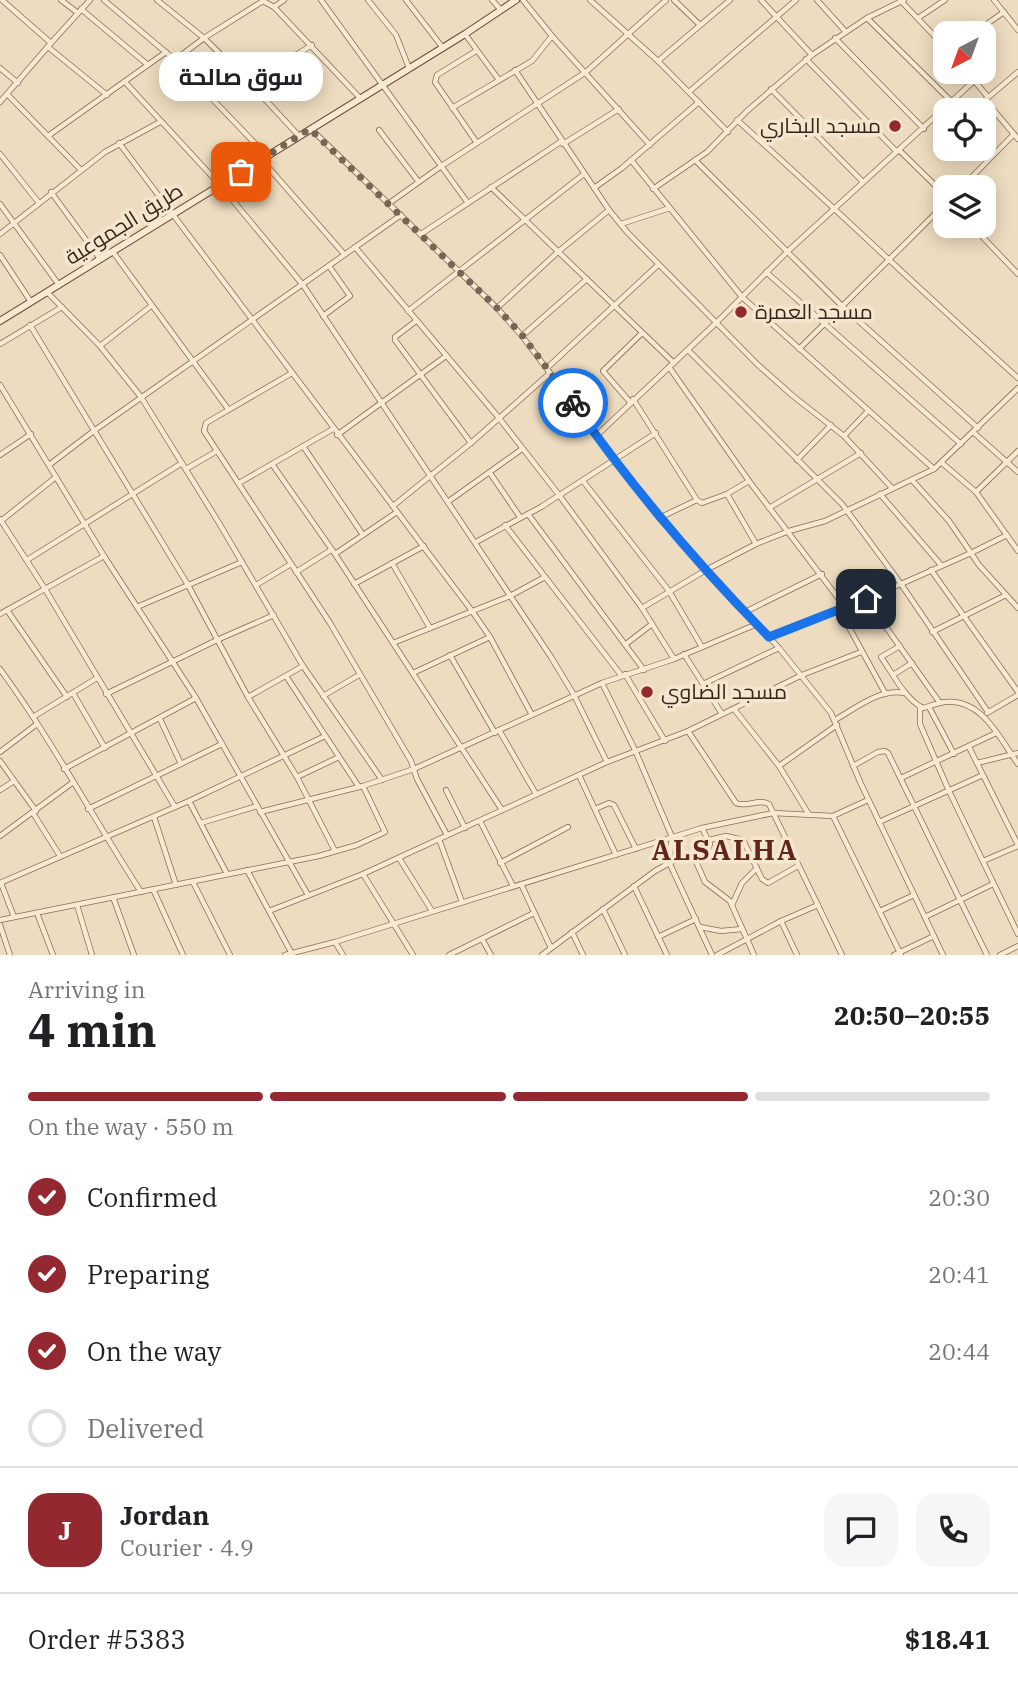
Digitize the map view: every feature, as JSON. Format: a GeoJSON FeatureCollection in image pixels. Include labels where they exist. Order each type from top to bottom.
{"type":"FeatureCollection","features":[{"type":"Feature","properties":{"kind":"main road","name":"طريق الجموعية"},"geometry":{"type":"LineString","coordinates":[[0,321],[443,48],[516,0]]}},
{"type":"Feature","properties":{"kind":"street"},"geometry":{"type":"LineString","coordinates":[[2,0],[107,95]]}},
{"type":"Feature","properties":{"kind":"street"},"geometry":{"type":"LineString","coordinates":[[61,0],[148,65]]}},
{"type":"Feature","properties":{"kind":"street"},"geometry":{"type":"LineString","coordinates":[[0,102],[90,0]]}},
{"type":"Feature","properties":{"kind":"street"},"geometry":{"type":"LineString","coordinates":[[104,0],[175,60],[264,158],[344,254]]}},
{"type":"Feature","properties":{"kind":"street"},"geometry":{"type":"LineString","coordinates":[[157,0],[204,38],[299,136]]}},
{"type":"Feature","properties":{"kind":"street"},"geometry":{"type":"LineString","coordinates":[[251,0],[256,5]]}},
{"type":"Feature","properties":{"kind":"street"},"geometry":{"type":"LineString","coordinates":[[274,7],[285,0]]}},
{"type":"Feature","properties":{"kind":"street"},"geometry":{"type":"LineString","coordinates":[[321,0],[468,203]]}},
{"type":"Feature","properties":{"kind":"street"},"geometry":{"type":"LineString","coordinates":[[368,0],[396,36],[409,68]]}},
{"type":"Feature","properties":{"kind":"street"},"geometry":{"type":"LineString","coordinates":[[406,0],[443,48]]}},
{"type":"Feature","properties":{"kind":"street"},"geometry":{"type":"LineString","coordinates":[[492,0],[501,10]]}},
{"type":"Feature","properties":{"kind":"street"},"geometry":{"type":"LineString","coordinates":[[523,0],[650,145]]}},
{"type":"Feature","properties":{"kind":"street"},"geometry":{"type":"LineString","coordinates":[[590,0],[690,91],[728,132]]}},
{"type":"Feature","properties":{"kind":"street"},"geometry":{"type":"LineString","coordinates":[[388,204],[418,181],[586,72],[666,0]]}},
{"type":"Feature","properties":{"kind":"street"},"geometry":{"type":"LineString","coordinates":[[674,0],[700,25]]}},
{"type":"Feature","properties":{"kind":"street"},"geometry":{"type":"LineString","coordinates":[[658,61],[730,0]]}},
{"type":"Feature","properties":{"kind":"street"},"geometry":{"type":"LineString","coordinates":[[761,0],[812,55]]}},
{"type":"Feature","properties":{"kind":"street"},"geometry":{"type":"LineString","coordinates":[[690,91],[796,0]]}},
{"type":"Feature","properties":{"kind":"street"},"geometry":{"type":"LineString","coordinates":[[817,0],[845,32]]}},
{"type":"Feature","properties":{"kind":"street"},"geometry":{"type":"LineString","coordinates":[[918,18],[945,0]]}},
{"type":"Feature","properties":{"kind":"street"},"geometry":{"type":"LineString","coordinates":[[994,0],[1018,30]]}},
{"type":"Feature","properties":{"kind":"street"},"geometry":{"type":"LineString","coordinates":[[175,60],[204,38],[263,1],[274,7],[360,98]]}},
{"type":"Feature","properties":{"kind":"street"},"geometry":{"type":"LineString","coordinates":[[653,189],[695,160],[728,132],[737,120],[806,59],[867,19],[902,1],[933,34]]}},
{"type":"Feature","properties":{"kind":"street"},"geometry":{"type":"LineString","coordinates":[[0,10],[7,5]]}},
{"type":"Feature","properties":{"kind":"street"},"geometry":{"type":"LineString","coordinates":[[991,21],[1004,12]]}},
{"type":"Feature","properties":{"kind":"street"},"geometry":{"type":"LineString","coordinates":[[867,19],[949,98]]}},
{"type":"Feature","properties":{"kind":"street"},"geometry":{"type":"LineString","coordinates":[[465,34],[499,80]]}},
{"type":"Feature","properties":{"kind":"street"},"geometry":{"type":"LineString","coordinates":[[452,108],[532,61],[552,36]]}},
{"type":"Feature","properties":{"kind":"street"},"geometry":{"type":"LineString","coordinates":[[835,38],[923,129]]}},
{"type":"Feature","properties":{"kind":"street"},"geometry":{"type":"LineString","coordinates":[[250,83],[312,45]]}},
{"type":"Feature","properties":{"kind":"street"},"geometry":{"type":"LineString","coordinates":[[48,136],[166,51]]}},
{"type":"Feature","properties":{"kind":"street"},"geometry":{"type":"LineString","coordinates":[[476,51],[435,79],[438,89],[477,143]]}},
{"type":"Feature","properties":{"kind":"street"},"geometry":{"type":"LineString","coordinates":[[806,59],[933,184]]}},
{"type":"Feature","properties":{"kind":"street"},"geometry":{"type":"LineString","coordinates":[[0,68],[18,83]]}},
{"type":"Feature","properties":{"kind":"street"},"geometry":{"type":"LineString","coordinates":[[515,70],[584,174],[621,224],[716,323],[775,380],[844,436],[892,488]]}},
{"type":"Feature","properties":{"kind":"street"},"geometry":{"type":"LineString","coordinates":[[987,96],[1018,72]]}},
{"type":"Feature","properties":{"kind":"street"},"geometry":{"type":"LineString","coordinates":[[125,82],[220,185],[303,285],[476,541],[574,695],[607,762]]}},
{"type":"Feature","properties":{"kind":"street"},"geometry":{"type":"LineString","coordinates":[[957,98],[971,84]]}},
{"type":"Feature","properties":{"kind":"street"},"geometry":{"type":"LineString","coordinates":[[978,84],[987,96],[986,104],[1018,139]]}},
{"type":"Feature","properties":{"kind":"street"},"geometry":{"type":"LineString","coordinates":[[771,89],[863,182]]}},
{"type":"Feature","properties":{"kind":"street"},"geometry":{"type":"LineString","coordinates":[[7,94],[81,170]]}},
{"type":"Feature","properties":{"kind":"street"},"geometry":{"type":"LineString","coordinates":[[594,188],[650,145],[699,102]]}},
{"type":"Feature","properties":{"kind":"street"},"geometry":{"type":"LineString","coordinates":[[421,234],[562,142],[619,109]]}},
{"type":"Feature","properties":{"kind":"street"},"geometry":{"type":"LineString","coordinates":[[737,120],[1018,378]]}},
{"type":"Feature","properties":{"kind":"street"},"geometry":{"type":"LineString","coordinates":[[596,436],[834,207],[933,120]]}},
{"type":"Feature","properties":{"kind":"street"},"geometry":{"type":"LineString","coordinates":[[0,234],[51,192],[119,143],[160,122]]}},
{"type":"Feature","properties":{"kind":"street"},"geometry":{"type":"LineString","coordinates":[[310,129],[522,335],[659,518],[802,675],[836,723],[868,800],[943,955]]}},
{"type":"Feature","properties":{"kind":"street"},"geometry":{"type":"LineString","coordinates":[[379,130],[418,181]]}},
{"type":"Feature","properties":{"kind":"street"},"geometry":{"type":"LineString","coordinates":[[974,175],[1014,134]]}},
{"type":"Feature","properties":{"kind":"street"},"geometry":{"type":"LineString","coordinates":[[119,143],[472,611],[490,637],[532,715]]}},
{"type":"Feature","properties":{"kind":"street"},"geometry":{"type":"LineString","coordinates":[[0,154],[39,203]]}},
{"type":"Feature","properties":{"kind":"street"},"geometry":{"type":"LineString","coordinates":[[631,160],[742,297],[934,469]]}},
{"type":"Feature","properties":{"kind":"street"},"geometry":{"type":"LineString","coordinates":[[695,160],[842,306],[1018,472]]}},
{"type":"Feature","properties":{"kind":"street"},"geometry":{"type":"LineString","coordinates":[[408,311],[584,174]]}},
{"type":"Feature","properties":{"kind":"street"},"geometry":{"type":"LineString","coordinates":[[491,187],[642,333],[671,365],[749,481],[822,575],[842,608],[861,652],[885,693]]}},
{"type":"Feature","properties":{"kind":"street"},"geometry":{"type":"LineString","coordinates":[[51,192],[100,259]]}},
{"type":"Feature","properties":{"kind":"street"},"geometry":{"type":"LineString","coordinates":[[0,204],[59,285]]}},
{"type":"Feature","properties":{"kind":"street"},"geometry":{"type":"LineString","coordinates":[[621,224],[670,208]]}},
{"type":"Feature","properties":{"kind":"street"},"geometry":{"type":"LineString","coordinates":[[497,308],[609,210]]}},
{"type":"Feature","properties":{"kind":"street"},"geometry":{"type":"LineString","coordinates":[[49,466],[141,397],[401,215]]}},
{"type":"Feature","properties":{"kind":"street"},"geometry":{"type":"LineString","coordinates":[[799,349],[933,216]]}},
{"type":"Feature","properties":{"kind":"street"},"geometry":{"type":"LineString","coordinates":[[984,238],[1018,274]]}},
{"type":"Feature","properties":{"kind":"street"},"geometry":{"type":"LineString","coordinates":[[355,247],[499,418],[559,495],[642,608],[674,659]]}},
{"type":"Feature","properties":{"kind":"street"},"geometry":{"type":"LineString","coordinates":[[113,251],[228,409]]}},
{"type":"Feature","properties":{"kind":"street"},"geometry":{"type":"LineString","coordinates":[[0,255],[31,302]]}},
{"type":"Feature","properties":{"kind":"street"},"geometry":{"type":"LineString","coordinates":[[393,506],[499,418],[658,265]]}},
{"type":"Feature","properties":{"kind":"street"},"geometry":{"type":"LineString","coordinates":[[323,316],[350,296],[329,266]]}},
{"type":"Feature","properties":{"kind":"street"},"geometry":{"type":"LineString","coordinates":[[766,272],[961,444]]}},
{"type":"Feature","properties":{"kind":"street"},"geometry":{"type":"LineString","coordinates":[[522,335],[587,279]]}},
{"type":"Feature","properties":{"kind":"street"},"geometry":{"type":"LineString","coordinates":[[47,292],[100,346],[141,397],[303,666],[382,780]]}},
{"type":"Feature","properties":{"kind":"street"},"geometry":{"type":"LineString","coordinates":[[100,346],[151,306]]}},
{"type":"Feature","properties":{"kind":"street"},"geometry":{"type":"LineString","coordinates":[[0,345],[62,307]]}},
{"type":"Feature","properties":{"kind":"street"},"geometry":{"type":"LineString","coordinates":[[416,321],[394,339],[471,443]]}},
{"type":"Feature","properties":{"kind":"street"},"geometry":{"type":"LineString","coordinates":[[30,325],[188,585],[248,697],[309,798],[335,851]]}},
{"type":"Feature","properties":{"kind":"street"},"geometry":{"type":"LineString","coordinates":[[642,333],[603,371],[632,400],[656,433],[696,500],[702,503],[727,494],[749,481]]}},
{"type":"Feature","properties":{"kind":"street"},"geometry":{"type":"LineString","coordinates":[[688,349],[847,511],[901,584],[1018,764]]}},
{"type":"Feature","properties":{"kind":"street"},"geometry":{"type":"LineString","coordinates":[[337,435],[446,356]]}},
{"type":"Feature","properties":{"kind":"street"},"geometry":{"type":"LineString","coordinates":[[292,373],[228,409],[204,426],[204,431],[337,636],[414,769],[447,835]]}},
{"type":"Feature","properties":{"kind":"street"},"geometry":{"type":"LineString","coordinates":[[0,385],[104,556],[196,698],[308,895]]}},
{"type":"Feature","properties":{"kind":"street"},"geometry":{"type":"LineString","coordinates":[[642,608],[756,544],[847,511],[934,469],[1018,388]]}},
{"type":"Feature","properties":{"kind":"street"},"geometry":{"type":"LineString","coordinates":[[844,436],[868,411]]}},
{"type":"Feature","properties":{"kind":"street"},"geometry":{"type":"LineString","coordinates":[[797,460],[831,425]]}},
{"type":"Feature","properties":{"kind":"street"},"geometry":{"type":"LineString","coordinates":[[239,483],[333,429]]}},
{"type":"Feature","properties":{"kind":"street"},"geometry":{"type":"LineString","coordinates":[[476,541],[583,481],[656,433]]}},
{"type":"Feature","properties":{"kind":"street"},"geometry":{"type":"LineString","coordinates":[[0,455],[31,434]]}},
{"type":"Feature","properties":{"kind":"street"},"geometry":{"type":"LineString","coordinates":[[303,446],[363,535]]}},
{"type":"Feature","properties":{"kind":"street"},"geometry":{"type":"LineString","coordinates":[[449,501],[522,449]]}},
{"type":"Feature","properties":{"kind":"street"},"geometry":{"type":"LineString","coordinates":[[186,469],[217,451]]}},
{"type":"Feature","properties":{"kind":"street"},"geometry":{"type":"LineString","coordinates":[[976,492],[1018,451]]}},
{"type":"Feature","properties":{"kind":"street"},"geometry":{"type":"LineString","coordinates":[[769,508],[861,453]]}},
{"type":"Feature","properties":{"kind":"street"},"geometry":{"type":"LineString","coordinates":[[27,560],[183,463]]}},
{"type":"Feature","properties":{"kind":"street"},"geometry":{"type":"LineString","coordinates":[[942,463],[976,492],[1018,551]]}},
{"type":"Feature","properties":{"kind":"street"},"geometry":{"type":"LineString","coordinates":[[272,464],[502,810]]}},
{"type":"Feature","properties":{"kind":"street"},"geometry":{"type":"LineString","coordinates":[[490,473],[520,517]]}},
{"type":"Feature","properties":{"kind":"street"},"geometry":{"type":"LineString","coordinates":[[56,477],[0,520],[45,589],[175,807]]}},
{"type":"Feature","properties":{"kind":"street"},"geometry":{"type":"LineString","coordinates":[[912,480],[949,521],[1018,608]]}},
{"type":"Feature","properties":{"kind":"street"},"geometry":{"type":"LineString","coordinates":[[583,481],[669,591],[702,647]]}},
{"type":"Feature","properties":{"kind":"street"},"geometry":{"type":"LineString","coordinates":[[727,494],[756,544]]}},
{"type":"Feature","properties":{"kind":"street"},"geometry":{"type":"LineString","coordinates":[[880,494],[942,565]]}},
{"type":"Feature","properties":{"kind":"street"},"geometry":{"type":"LineString","coordinates":[[659,518],[696,500]]}},
{"type":"Feature","properties":{"kind":"street"},"geometry":{"type":"LineString","coordinates":[[296,572],[363,535],[397,512]]}},
{"type":"Feature","properties":{"kind":"street"},"geometry":{"type":"LineString","coordinates":[[528,514],[644,670]]}},
{"type":"Feature","properties":{"kind":"street"},"geometry":{"type":"LineString","coordinates":[[505,526],[623,675],[664,741]]}},
{"type":"Feature","properties":{"kind":"street"},"geometry":{"type":"LineString","coordinates":[[769,637],[901,584],[1007,535]]}},
{"type":"Feature","properties":{"kind":"street"},"geometry":{"type":"LineString","coordinates":[[354,584],[424,546]]}},
{"type":"Feature","properties":{"kind":"street"},"geometry":{"type":"LineString","coordinates":[[0,614],[104,556]]}},
{"type":"Feature","properties":{"kind":"street"},"geometry":{"type":"LineString","coordinates":[[137,607],[242,562]]}},
{"type":"Feature","properties":{"kind":"street"},"geometry":{"type":"LineString","coordinates":[[393,563],[430,628]]}},
{"type":"Feature","properties":{"kind":"street"},"geometry":{"type":"LineString","coordinates":[[256,585],[291,564]]}},
{"type":"Feature","properties":{"kind":"street"},"geometry":{"type":"LineString","coordinates":[[931,570],[1018,694],[986,714]]}},
{"type":"Feature","properties":{"kind":"street"},"geometry":{"type":"LineString","coordinates":[[745,612],[822,575]]}},
{"type":"Feature","properties":{"kind":"street"},"geometry":{"type":"LineString","coordinates":[[393,643],[510,596],[545,577]]}},
{"type":"Feature","properties":{"kind":"street"},"geometry":{"type":"LineString","coordinates":[[932,632],[1006,595]]}},
{"type":"Feature","properties":{"kind":"street"},"geometry":{"type":"LineString","coordinates":[[866,599],[940,703]]}},
{"type":"Feature","properties":{"kind":"street"},"geometry":{"type":"LineString","coordinates":[[7,610],[67,697]]}},
{"type":"Feature","properties":{"kind":"street"},"geometry":{"type":"LineString","coordinates":[[106,694],[171,661],[274,615]]}},
{"type":"Feature","properties":{"kind":"street"},"geometry":{"type":"LineString","coordinates":[[626,644],[652,624]]}},
{"type":"Feature","properties":{"kind":"street"},"geometry":{"type":"LineString","coordinates":[[201,824],[361,787],[414,769],[602,683],[674,659],[757,624]]}},
{"type":"Feature","properties":{"kind":"street"},"geometry":{"type":"LineString","coordinates":[[413,673],[490,637]]}},
{"type":"Feature","properties":{"kind":"street"},"geometry":{"type":"LineString","coordinates":[[900,646],[881,657],[906,694],[920,707],[940,703],[965,705],[986,714]]}},
{"type":"Feature","properties":{"kind":"street"},"geometry":{"type":"LineString","coordinates":[[703,684],[779,648]]}},
{"type":"Feature","properties":{"kind":"street"},"geometry":{"type":"LineString","coordinates":[[269,911],[363,874],[607,762],[688,731],[802,675],[861,652]]}},
{"type":"Feature","properties":{"kind":"street"},"geometry":{"type":"LineString","coordinates":[[684,654],[722,714]]}},
{"type":"Feature","properties":{"kind":"street"},"geometry":{"type":"LineString","coordinates":[[450,655],[536,794]]}},
{"type":"Feature","properties":{"kind":"street"},"geometry":{"type":"LineString","coordinates":[[893,675],[912,663]]}},
{"type":"Feature","properties":{"kind":"street"},"geometry":{"type":"LineString","coordinates":[[248,697],[303,666]]}},
{"type":"Feature","properties":{"kind":"street"},"geometry":{"type":"LineString","coordinates":[[0,669],[33,717],[141,892]]}},
{"type":"Feature","properties":{"kind":"street"},"geometry":{"type":"LineString","coordinates":[[323,696],[359,675]]}},
{"type":"Feature","properties":{"kind":"street"},"geometry":{"type":"LineString","coordinates":[[10,955],[0,923],[14,917],[335,851],[385,833],[361,787],[286,676]]}},
{"type":"Feature","properties":{"kind":"street"},"geometry":{"type":"LineString","coordinates":[[33,717],[97,678]]}},
{"type":"Feature","properties":{"kind":"street"},"geometry":{"type":"LineString","coordinates":[[0,685],[8,679]]}},
{"type":"Feature","properties":{"kind":"street"},"geometry":{"type":"LineString","coordinates":[[602,683],[635,750],[672,837],[670,862],[714,955],[818,905]]}},
{"type":"Feature","properties":{"kind":"street"},"geometry":{"type":"LineString","coordinates":[[73,693],[105,748]]}},
{"type":"Feature","properties":{"kind":"street"},"geometry":{"type":"LineString","coordinates":[[779,766],[836,723],[885,693],[906,694]]}},
{"type":"Feature","properties":{"kind":"street"},"geometry":{"type":"LineString","coordinates":[[64,769],[196,698]]}},
{"type":"Feature","properties":{"kind":"street"},"geometry":{"type":"LineString","coordinates":[[920,707],[919,722],[1018,934]]}},
{"type":"Feature","properties":{"kind":"street"},"geometry":{"type":"LineString","coordinates":[[929,707],[954,754]]}},
{"type":"Feature","properties":{"kind":"street"},"geometry":{"type":"LineString","coordinates":[[734,708],[779,766],[808,813]]}},
{"type":"Feature","properties":{"kind":"street"},"geometry":{"type":"LineString","coordinates":[[160,719],[181,764]]}},
{"type":"Feature","properties":{"kind":"street"},"geometry":{"type":"LineString","coordinates":[[0,752],[37,724]]}},
{"type":"Feature","properties":{"kind":"street"},"geometry":{"type":"LineString","coordinates":[[688,731],[736,803],[743,805],[766,802],[842,955]]}},
{"type":"Feature","properties":{"kind":"street"},"geometry":{"type":"LineString","coordinates":[[901,778],[996,733]]}},
{"type":"Feature","properties":{"kind":"street"},"geometry":{"type":"LineString","coordinates":[[14,917],[1,883],[154,817],[325,736]]}},
{"type":"Feature","properties":{"kind":"street"},"geometry":{"type":"LineString","coordinates":[[88,810],[222,744]]}},
{"type":"Feature","properties":{"kind":"street"},"geometry":{"type":"LineString","coordinates":[[969,747],[1018,846],[983,861]]}},
{"type":"Feature","properties":{"kind":"street"},"geometry":{"type":"LineString","coordinates":[[853,766],[885,751],[901,778],[987,955]]}},
{"type":"Feature","properties":{"kind":"street"},"geometry":{"type":"LineString","coordinates":[[977,763],[1018,753]]}},
{"type":"Feature","properties":{"kind":"street"},"geometry":{"type":"LineString","coordinates":[[297,777],[339,757]]}},
{"type":"Feature","properties":{"kind":"street"},"geometry":{"type":"LineString","coordinates":[[0,761],[60,856]]}},
{"type":"Feature","properties":{"kind":"street"},"geometry":{"type":"LineString","coordinates":[[579,775],[616,855]]}},
{"type":"Feature","properties":{"kind":"street"},"geometry":{"type":"LineString","coordinates":[[879,822],[983,775]]}},
{"type":"Feature","properties":{"kind":"street"},"geometry":{"type":"LineString","coordinates":[[0,790],[14,781]]}},
{"type":"Feature","properties":{"kind":"street"},"geometry":{"type":"LineString","coordinates":[[0,836],[72,783]]}},
{"type":"Feature","properties":{"kind":"street"},"geometry":{"type":"LineString","coordinates":[[446,790],[465,828]]}},
{"type":"Feature","properties":{"kind":"street"},"geometry":{"type":"LineString","coordinates":[[247,870],[290,954],[702,828],[773,813],[833,816],[868,800]]}},
{"type":"Feature","properties":{"kind":"street"},"geometry":{"type":"LineString","coordinates":[[189,801],[227,874]]}},
{"type":"Feature","properties":{"kind":"street"},"geometry":{"type":"LineString","coordinates":[[595,809],[609,803],[614,805],[636,849]]}},
{"type":"Feature","properties":{"kind":"street"},"geometry":{"type":"LineString","coordinates":[[833,816],[898,954],[934,936]]}},
{"type":"Feature","properties":{"kind":"street"},"geometry":{"type":"LineString","coordinates":[[154,817],[176,885]]}},
{"type":"Feature","properties":{"kind":"street"},"geometry":{"type":"LineString","coordinates":[[480,821],[513,886]]}},
{"type":"Feature","properties":{"kind":"street"},"geometry":{"type":"LineString","coordinates":[[500,863],[568,827]]}},
{"type":"Feature","properties":{"kind":"street"},"geometry":{"type":"LineString","coordinates":[[542,955],[670,862],[706,853],[710,844],[702,828]]}},
{"type":"Feature","properties":{"kind":"street"},"geometry":{"type":"LineString","coordinates":[[709,840],[726,836],[743,840],[762,879],[768,883],[798,866]]}},
{"type":"Feature","properties":{"kind":"street"},"geometry":{"type":"LineString","coordinates":[[439,839],[462,902]]}},
{"type":"Feature","properties":{"kind":"street"},"geometry":{"type":"LineString","coordinates":[[694,857],[705,882],[732,905],[754,955]]}},
{"type":"Feature","properties":{"kind":"street"},"geometry":{"type":"LineString","coordinates":[[399,858],[432,911]]}},
{"type":"Feature","properties":{"kind":"street"},"geometry":{"type":"LineString","coordinates":[[732,905],[742,883],[757,868]]}},
{"type":"Feature","properties":{"kind":"street"},"geometry":{"type":"LineString","coordinates":[[363,874],[413,955]]}},
{"type":"Feature","properties":{"kind":"street"},"geometry":{"type":"LineString","coordinates":[[193,882],[230,955]]}},
{"type":"Feature","properties":{"kind":"street"},"geometry":{"type":"LineString","coordinates":[[521,884],[551,948]]}},
{"type":"Feature","properties":{"kind":"street"},"geometry":{"type":"LineString","coordinates":[[925,917],[993,884]]}},
{"type":"Feature","properties":{"kind":"street"},"geometry":{"type":"LineString","coordinates":[[634,886],[667,955]]}},
{"type":"Feature","properties":{"kind":"street"},"geometry":{"type":"LineString","coordinates":[[153,890],[183,955]]}},
{"type":"Feature","properties":{"kind":"street"},"geometry":{"type":"LineString","coordinates":[[880,911],[914,895]]}},
{"type":"Feature","properties":{"kind":"street"},"geometry":{"type":"LineString","coordinates":[[113,897],[134,955]]}},
{"type":"Feature","properties":{"kind":"street"},"geometry":{"type":"LineString","coordinates":[[77,905],[92,955]]}},
{"type":"Feature","properties":{"kind":"street"},"geometry":{"type":"LineString","coordinates":[[603,909],[625,955]]}},
{"type":"Feature","properties":{"kind":"street"},"geometry":{"type":"LineString","coordinates":[[37,913],[52,955]]}},
{"type":"Feature","properties":{"kind":"street"},"geometry":{"type":"LineString","coordinates":[[449,955],[534,914]]}},
{"type":"Feature","properties":{"kind":"street"},"geometry":{"type":"LineString","coordinates":[[658,937],[696,919]]}},
{"type":"Feature","properties":{"kind":"street"},"geometry":{"type":"LineString","coordinates":[[781,921],[797,955]]}},
{"type":"Feature","properties":{"kind":"street"},"geometry":{"type":"LineString","coordinates":[[700,927],[721,931],[742,929]]}},
{"type":"Feature","properties":{"kind":"street"},"geometry":{"type":"LineString","coordinates":[[572,932],[583,955]]}},
{"type":"Feature","properties":{"kind":"street"},"geometry":{"type":"LineString","coordinates":[[482,939],[491,955]]}},
{"type":"Feature","properties":{"kind":"street"},"geometry":{"type":"LineString","coordinates":[[335,942],[343,955]]}},
{"type":"Feature","properties":{"kind":"street"},"geometry":{"type":"LineString","coordinates":[[1000,955],[1018,946]]}},
{"type":"Feature","properties":{"kind":"way so far"},"geometry":{"type":"LineString","coordinates":[[241,172],[310,129],[497,308],[522,335],[573,403]]}},
{"type":"Feature","properties":{"kind":"place","name":"مسجد البخاري"},"geometry":{"type":"Point","coordinates":[895,126]}},
{"type":"Feature","properties":{"kind":"place","name":"سوق صالحة"},"geometry":{"type":"Point","coordinates":[241,172]}},
{"type":"Feature","properties":{"kind":"place","name":"مسجد العمرة"},"geometry":{"type":"Point","coordinates":[741,312]}},
{"type":"Feature","properties":{"kind":"place","name":"مسجد الضاوي"},"geometry":{"type":"Point","coordinates":[647,692]}},
{"type":"Feature","properties":{"kind":"district","name":"ALSALHA"},"geometry":{"type":"Point","coordinates":[725,850]}},
{"type":"Feature","properties":{"kind":"route"},"geometry":{"type":"LineString","coordinates":[[573,403],[659,518],[769,637],[866,599]]}}]}
